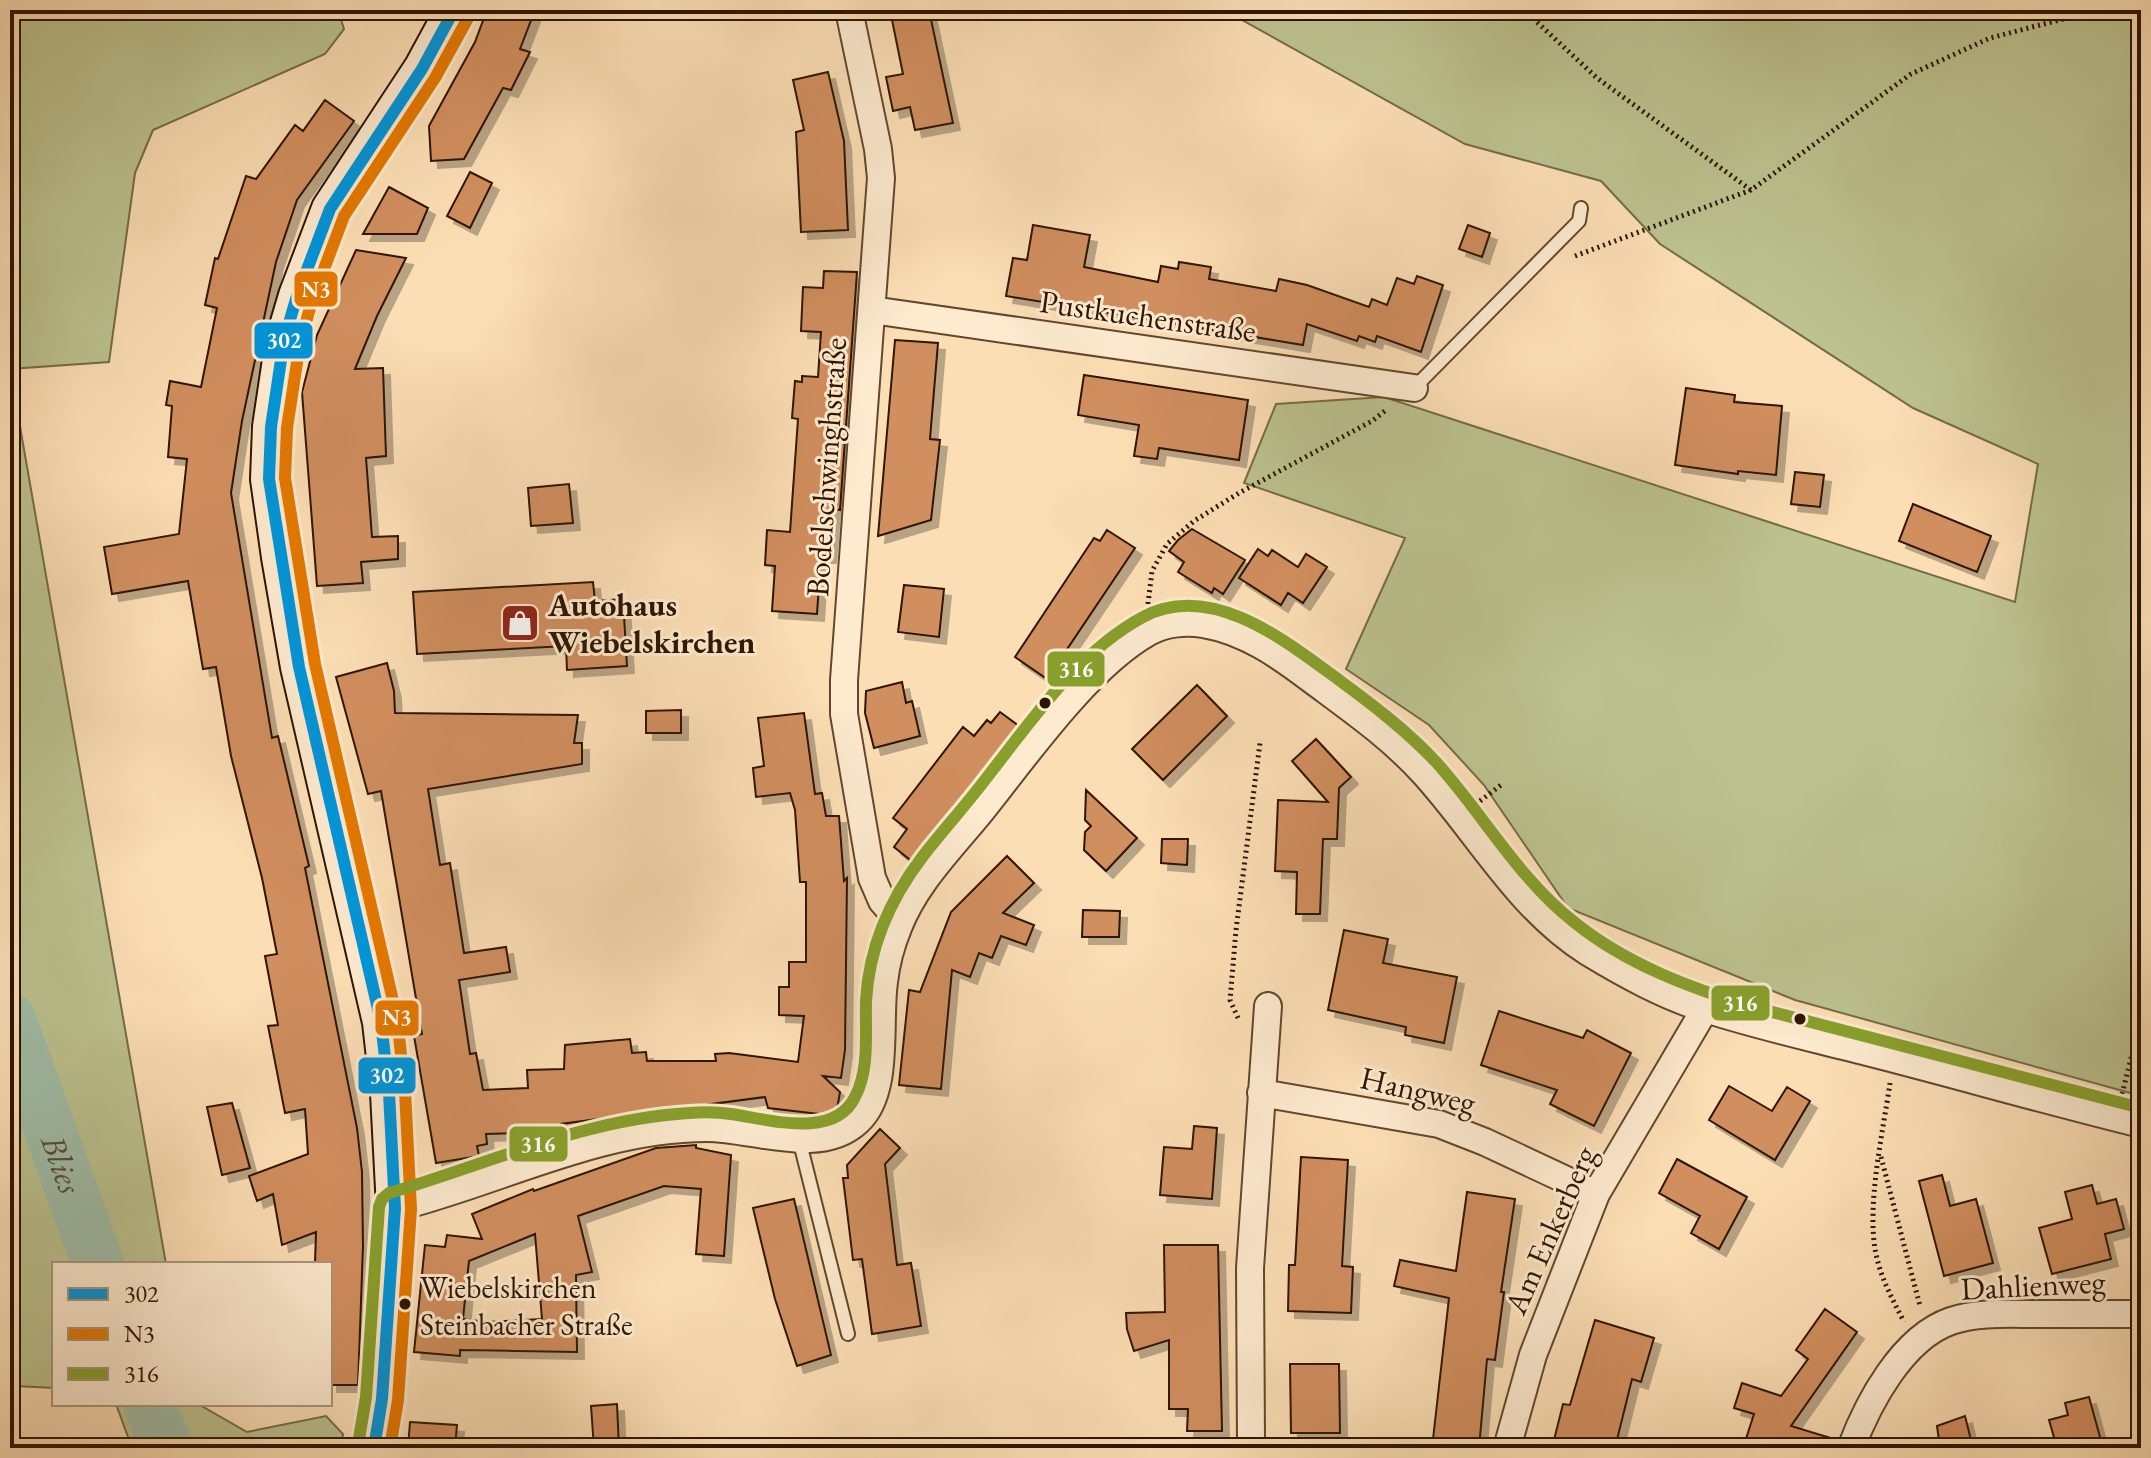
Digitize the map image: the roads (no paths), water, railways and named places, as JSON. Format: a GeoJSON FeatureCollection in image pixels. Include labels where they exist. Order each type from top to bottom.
{"type":"FeatureCollection","features":[{"type":"Feature","properties":{"kind":"main road"},"geometry":{"type":"LineString","coordinates":[[374,1448],[385,1364],[395,1208],[389,1093],[381,1022],[299,667],[269,479],[271,427],[284,340],[330,209],[422,69],[454,10]]}},
{"type":"Feature","properties":{"kind":"street","name":"Bodelschwinghstraße"},"geometry":{"type":"LineString","coordinates":[[849,10],[878,149],[881,178],[844,714],[872,878],[882,901],[900,922]]}},
{"type":"Feature","properties":{"kind":"street","name":"Pustkuchenstraße"},"geometry":{"type":"LineString","coordinates":[[872,310],[1414,388]]}},
{"type":"Feature","properties":{"kind":"street"},"geometry":{"type":"LineString","coordinates":[[395,1208],[572,1151],[647,1131],[711,1128],[799,1139],[825,1139],[859,1121],[872,1103],[878,1080],[884,983],[900,922],[920,886],[1046,730],[1107,662],[1148,632],[1166,624],[1198,623],[1234,632],[1278,655],[1396,743],[1461,817],[1496,866],[1551,925],[1581,948],[1633,979],[1705,1009],[2129,1121]]}},
{"type":"Feature","properties":{"kind":"street"},"geometry":{"type":"LineString","coordinates":[[1251,1442],[1250,1268],[1268,1006]]}},
{"type":"Feature","properties":{"kind":"street","name":"Am Enkerberg"},"geometry":{"type":"LineString","coordinates":[[1507,1448],[1533,1355],[1596,1194],[1705,1009]]}},
{"type":"Feature","properties":{"kind":"street","name":"Hangweg"},"geometry":{"type":"LineString","coordinates":[[1261,1093],[1439,1124],[1596,1194]]}},
{"type":"Feature","properties":{"kind":"street","name":"Dahlienweg"},"geometry":{"type":"LineString","coordinates":[[1851,1448],[1861,1420],[1889,1373],[1922,1339],[1948,1322],[1996,1314],[2141,1314]]}},
{"type":"Feature","properties":{"kind":"lane"},"geometry":{"type":"LineString","coordinates":[[1414,388],[1579,221],[1581,208]]}},
{"type":"Feature","properties":{"kind":"lane"},"geometry":{"type":"LineString","coordinates":[[799,1139],[848,1334]]}},
{"type":"Feature","properties":{"kind":"waterway","name":"Blies"},"geometry":{"type":"LineString","coordinates":[[10,1019],[97,1262]]}},
{"type":"Feature","properties":{"kind":"waterway","name":"Blies"},"geometry":{"type":"LineString","coordinates":[[150,1406],[167,1448]]}},
{"type":"Feature","properties":{"kind":"place","name":"Autohaus Wiebelskirchen"},"geometry":{"type":"Point","coordinates":[520,623]}},
{"type":"Feature","properties":{"kind":"place","name":"Wiebelskirchen Steinbacher Straße"},"geometry":{"type":"Point","coordinates":[405,1304]}}]}
